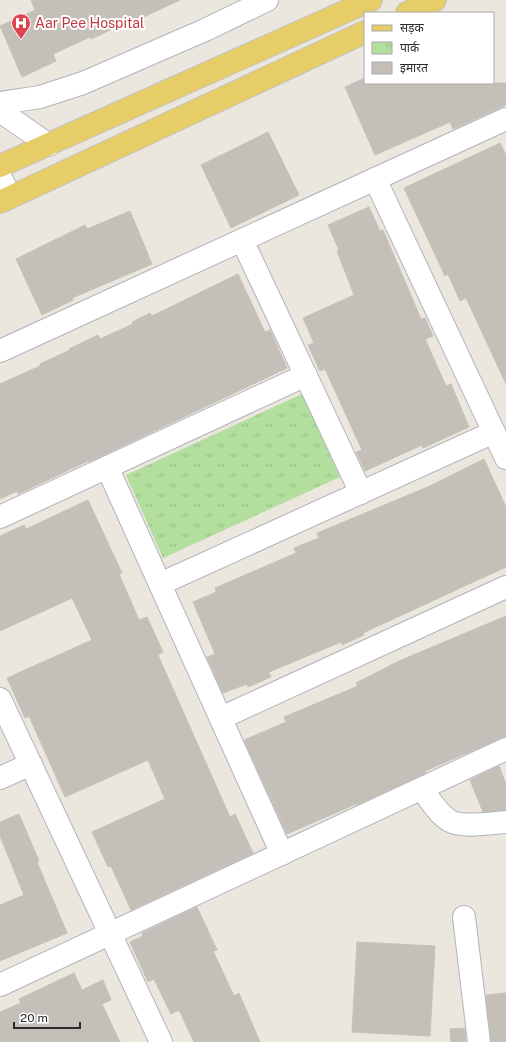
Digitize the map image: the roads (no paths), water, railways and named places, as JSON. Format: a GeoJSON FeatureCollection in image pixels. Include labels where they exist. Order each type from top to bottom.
{"type":"FeatureCollection","features":[{"type":"Feature","properties":{"kind":"main road"},"geometry":{"type":"LineString","coordinates":[[0,166],[371,0]]}},
{"type":"Feature","properties":{"kind":"main road"},"geometry":{"type":"LineString","coordinates":[[409,12],[435,0]]}},
{"type":"Feature","properties":{"kind":"main road"},"geometry":{"type":"LineString","coordinates":[[5,200],[364,32]]}},
{"type":"Feature","properties":{"kind":"street"},"geometry":{"type":"LineString","coordinates":[[0,103],[40,97],[83,83],[205,30],[267,0]]}},
{"type":"Feature","properties":{"kind":"street"},"geometry":{"type":"LineString","coordinates":[[0,112],[49,145]]}},
{"type":"Feature","properties":{"kind":"street"},"geometry":{"type":"LineString","coordinates":[[0,351],[506,119]]}},
{"type":"Feature","properties":{"kind":"street"},"geometry":{"type":"LineString","coordinates":[[0,176],[5,200]]}},
{"type":"Feature","properties":{"kind":"street"},"geometry":{"type":"LineString","coordinates":[[375,179],[506,458]]}},
{"type":"Feature","properties":{"kind":"street"},"geometry":{"type":"LineString","coordinates":[[242,240],[361,493]]}},
{"type":"Feature","properties":{"kind":"street"},"geometry":{"type":"LineString","coordinates":[[0,517],[306,375]]}},
{"type":"Feature","properties":{"kind":"street"},"geometry":{"type":"LineString","coordinates":[[160,584],[494,432]]}},
{"type":"Feature","properties":{"kind":"street"},"geometry":{"type":"LineString","coordinates":[[107,467],[282,854]]}},
{"type":"Feature","properties":{"kind":"street"},"geometry":{"type":"LineString","coordinates":[[221,718],[506,587]]}},
{"type":"Feature","properties":{"kind":"street"},"geometry":{"type":"LineString","coordinates":[[0,699],[161,1042]]}},
{"type":"Feature","properties":{"kind":"street"},"geometry":{"type":"LineString","coordinates":[[0,985],[506,749]]}},
{"type":"Feature","properties":{"kind":"street"},"geometry":{"type":"LineString","coordinates":[[0,778],[31,764]]}},
{"type":"Feature","properties":{"kind":"street"},"geometry":{"type":"LineString","coordinates":[[422,789],[436,809],[452,822],[472,825],[506,822]]}},
{"type":"Feature","properties":{"kind":"street"},"geometry":{"type":"LineString","coordinates":[[464,917],[479,1042]]}},
{"type":"Feature","properties":{"kind":"place","name":"Aar Pee Hospital"},"geometry":{"type":"Point","coordinates":[21,40]}}]}
